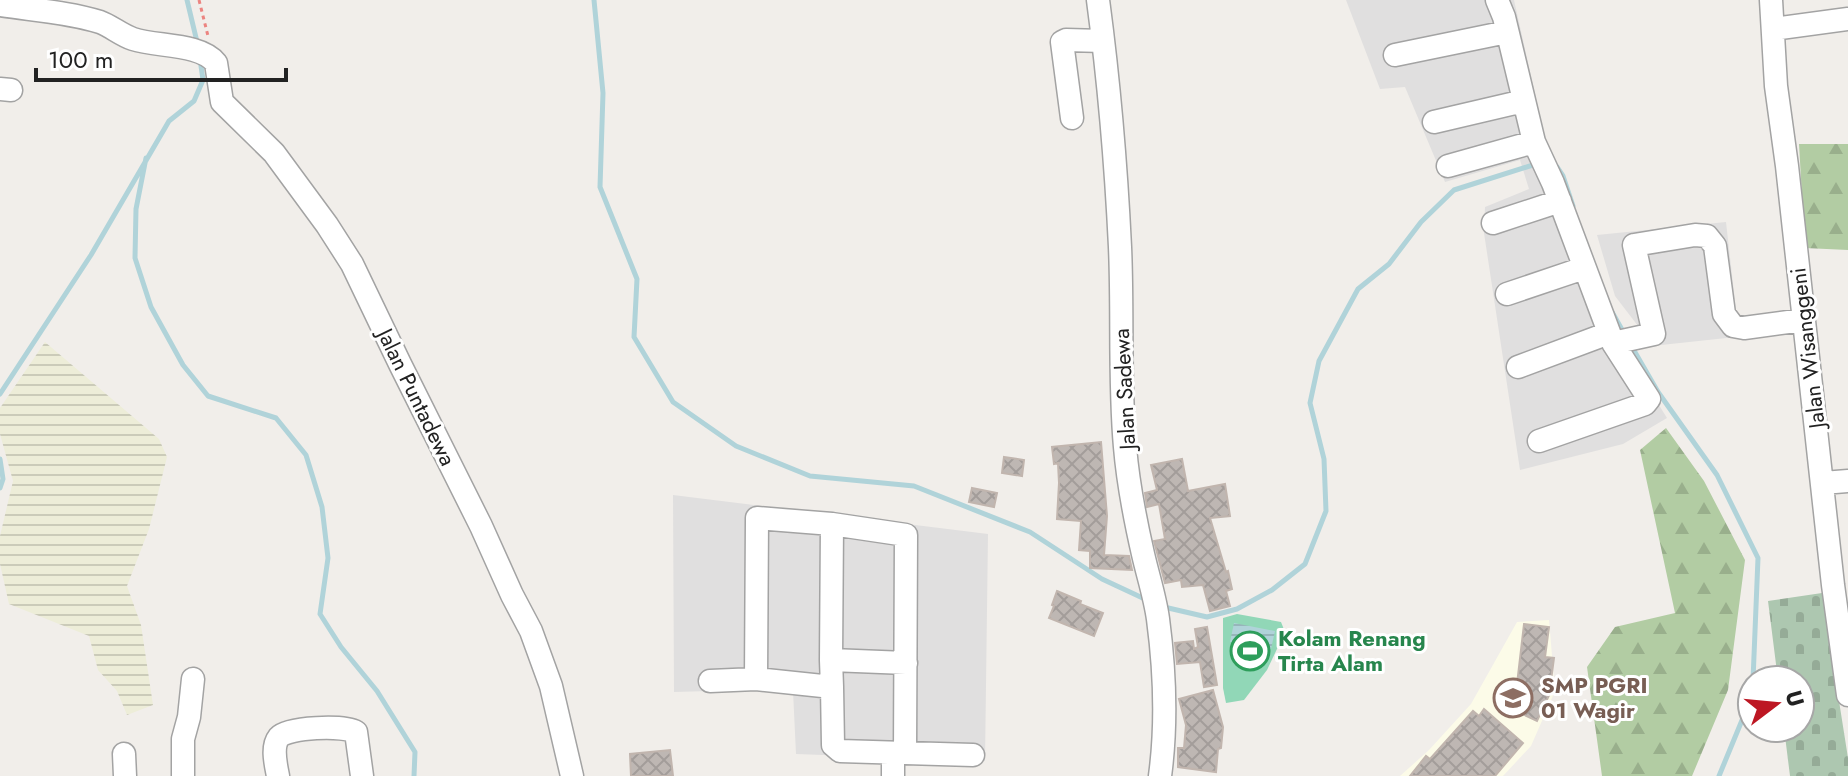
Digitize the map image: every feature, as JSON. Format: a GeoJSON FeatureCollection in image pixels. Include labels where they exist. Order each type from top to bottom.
{"type":"FeatureCollection","features":[{"type":"Feature","properties":{"kind":"street","name":"Jalan Sadewa"},"geometry":{"type":"LineString","coordinates":[[1098,0],[1111,104],[1120,249],[1125,447],[1133,506],[1158,617],[1166,708],[1160,776]]}},
{"type":"Feature","properties":{"kind":"street"},"geometry":{"type":"LineString","coordinates":[[1497,0],[1536,147],[1614,339],[1649,399],[1645,404],[1539,441]]}},
{"type":"Feature","properties":{"kind":"street","name":"Jalan Wisanggeni"},"geometry":{"type":"LineString","coordinates":[[1771,0],[1776,86],[1848,695]]}},
{"type":"Feature","properties":{"kind":"street"},"geometry":{"type":"LineString","coordinates":[[0,5],[102,22],[132,39],[203,54]]}},
{"type":"Feature","properties":{"kind":"street"},"geometry":{"type":"LineString","coordinates":[[1774,29],[1848,19]]}},
{"type":"Feature","properties":{"kind":"street"},"geometry":{"type":"LineString","coordinates":[[1395,55],[1507,32]]}},
{"type":"Feature","properties":{"kind":"street"},"geometry":{"type":"LineString","coordinates":[[1072,118],[1062,42],[1103,41]]}},
{"type":"Feature","properties":{"kind":"street","name":"Jalan Puntadewa"},"geometry":{"type":"LineString","coordinates":[[203,54],[216,63],[222,102],[274,153],[352,264],[531,631],[551,686],[572,776]]}},
{"type":"Feature","properties":{"kind":"street"},"geometry":{"type":"LineString","coordinates":[[1434,122],[1524,101]]}},
{"type":"Feature","properties":{"kind":"street"},"geometry":{"type":"LineString","coordinates":[[1448,166],[1536,147]]}},
{"type":"Feature","properties":{"kind":"street"},"geometry":{"type":"LineString","coordinates":[[1493,223],[1556,192]]}},
{"type":"Feature","properties":{"kind":"street"},"geometry":{"type":"LineString","coordinates":[[1518,367],[1614,339],[1654,334],[1634,245],[1695,235],[1707,236],[1715,246],[1724,314],[1733,326],[1744,328],[1803,320]]}},
{"type":"Feature","properties":{"kind":"street"},"geometry":{"type":"LineString","coordinates":[[1507,294],[1584,268]]}},
{"type":"Feature","properties":{"kind":"street"},"geometry":{"type":"LineString","coordinates":[[1823,483],[1848,481]]}},
{"type":"Feature","properties":{"kind":"street"},"geometry":{"type":"LineString","coordinates":[[756,679],[757,518],[832,524],[906,535],[906,663],[899,753],[893,776]]}},
{"type":"Feature","properties":{"kind":"street"},"geometry":{"type":"LineString","coordinates":[[832,524],[833,745],[840,751],[973,755]]}},
{"type":"Feature","properties":{"kind":"street"},"geometry":{"type":"LineString","coordinates":[[831,660],[906,663]]}},
{"type":"Feature","properties":{"kind":"street"},"geometry":{"type":"LineString","coordinates":[[183,776],[183,739],[193,679]]}},
{"type":"Feature","properties":{"kind":"street"},"geometry":{"type":"LineString","coordinates":[[710,681],[756,679],[832,687]]}},
{"type":"Feature","properties":{"kind":"street"},"geometry":{"type":"LineString","coordinates":[[278,776],[275,754],[277,740],[283,734],[343,728],[356,732],[362,776]]}},
{"type":"Feature","properties":{"kind":"path"},"geometry":{"type":"LineString","coordinates":[[199,0],[203,54]]}},
{"type":"Feature","properties":{"kind":"shaded area"},"geometry":{"type":"Polygon","coordinates":[[[1346,0],[1514,0],[1542,125],[1539,138],[1617,333],[1638,326],[1615,296],[1597,235],[1726,222],[1737,319],[1791,331],[1624,349],[1667,418],[1623,444],[1520,470],[1484,233],[1485,207],[1529,189],[1520,160],[1445,182],[1405,87],[1380,89],[1346,0]]]}},
{"type":"Feature","properties":{"kind":"shaded area"},"geometry":{"type":"Polygon","coordinates":[[[45,342],[159,439],[167,457],[149,529],[127,586],[141,625],[153,705],[127,715],[117,691],[98,670],[89,636],[9,604],[0,564],[0,536],[13,481],[0,434],[0,408],[45,342]]]}},
{"type":"Feature","properties":{"kind":"shaded area"},"geometry":{"type":"Polygon","coordinates":[[[673,495],[988,534],[985,761],[796,754],[793,691],[674,692],[673,495]]]}},
{"type":"Feature","properties":{"kind":"shaded area","name":"SMP PGRI 01 Wagir"},"geometry":{"type":"Polygon","coordinates":[[[1549,620],[1555,691],[1531,746],[1503,776],[1400,776],[1471,704],[1517,622],[1549,620]]]}},
{"type":"Feature","properties":{"kind":"green space"},"geometry":{"type":"Polygon","coordinates":[[[1799,144],[1848,144],[1848,250],[1805,248],[1799,144]]]}},
{"type":"Feature","properties":{"kind":"green space"},"geometry":{"type":"Polygon","coordinates":[[[1666,428],[1704,481],[1745,560],[1728,690],[1692,776],[1602,776],[1587,667],[1615,627],[1675,613],[1640,450],[1666,428]]]}},
{"type":"Feature","properties":{"kind":"green space"},"geometry":{"type":"Polygon","coordinates":[[[1822,593],[1848,758],[1848,776],[1790,776],[1786,744],[1816,744],[1816,664],[1776,664],[1768,601],[1822,593]]]}},
{"type":"Feature","properties":{"kind":"green space","name":"Kolam Renang Tirta Alam"},"geometry":{"type":"Polygon","coordinates":[[[1237,614],[1281,622],[1285,632],[1267,670],[1244,700],[1226,703],[1223,688],[1223,618],[1237,614]]]}},
{"type":"Feature","properties":{"kind":"water"},"geometry":{"type":"Polygon","coordinates":[[[1234,623],[1275,631],[1271,649],[1230,642],[1234,623]]]}},
{"type":"Feature","properties":{"kind":"building"},"geometry":{"type":"Polygon","coordinates":[[[1101,442],[1107,516],[1104,555],[1129,556],[1132,570],[1090,568],[1090,551],[1079,550],[1081,521],[1057,519],[1058,463],[1054,464],[1052,447],[1101,442]]]}},
{"type":"Feature","properties":{"kind":"building"},"geometry":{"type":"Polygon","coordinates":[[[1004,457],[1024,460],[1022,476],[1002,473],[1004,457]]]}},
{"type":"Feature","properties":{"kind":"building"},"geometry":{"type":"Polygon","coordinates":[[[1182,459],[1188,491],[1225,484],[1230,516],[1210,518],[1228,571],[1232,589],[1226,591],[1230,606],[1210,611],[1203,585],[1182,587],[1181,580],[1165,583],[1154,541],[1165,539],[1159,504],[1147,507],[1145,493],[1157,490],[1151,465],[1182,459]]]}},
{"type":"Feature","properties":{"kind":"building"},"geometry":{"type":"Polygon","coordinates":[[[972,488],[997,493],[994,507],[969,502],[972,488]]]}},
{"type":"Feature","properties":{"kind":"building"},"geometry":{"type":"Polygon","coordinates":[[[1057,591],[1103,613],[1094,636],[1049,618],[1057,591]]]}},
{"type":"Feature","properties":{"kind":"building"},"geometry":{"type":"Polygon","coordinates":[[[1524,624],[1549,627],[1545,657],[1554,658],[1552,689],[1537,721],[1514,710],[1524,624]]]}},
{"type":"Feature","properties":{"kind":"building"},"geometry":{"type":"Polygon","coordinates":[[[1207,627],[1217,685],[1204,687],[1200,662],[1177,664],[1175,643],[1193,641],[1194,649],[1198,647],[1195,629],[1207,627]]]}},
{"type":"Feature","properties":{"kind":"building"},"geometry":{"type":"Polygon","coordinates":[[[1213,690],[1223,727],[1216,772],[1178,767],[1178,748],[1184,748],[1186,725],[1179,699],[1213,690]]]}},
{"type":"Feature","properties":{"kind":"building"},"geometry":{"type":"Polygon","coordinates":[[[1484,709],[1523,743],[1495,776],[1410,776],[1426,756],[1430,759],[1473,711],[1479,716],[1484,709]]]}},
{"type":"Feature","properties":{"kind":"building"},"geometry":{"type":"Polygon","coordinates":[[[670,750],[673,776],[631,776],[630,754],[670,750]]]}},
{"type":"Feature","properties":{"kind":"waterway"},"geometry":{"type":"LineString","coordinates":[[187,0],[198,46]]}},
{"type":"Feature","properties":{"kind":"waterway"},"geometry":{"type":"LineString","coordinates":[[594,0],[603,93],[600,187],[637,279],[634,337],[673,402],[736,446],[810,476],[914,486],[1030,532],[1102,579],[1147,600]]}},
{"type":"Feature","properties":{"kind":"waterway"},"geometry":{"type":"LineString","coordinates":[[0,394],[91,255],[169,121],[194,101],[203,80],[200,59]]}},
{"type":"Feature","properties":{"kind":"waterway"},"geometry":{"type":"LineString","coordinates":[[146,158],[136,209],[135,258],[151,307],[183,365],[208,396],[276,418],[306,455],[322,507],[328,558],[320,614],[341,647],[377,691],[415,752],[414,776]]}},
{"type":"Feature","properties":{"kind":"waterway"},"geometry":{"type":"LineString","coordinates":[[1164,607],[1207,617],[1237,609],[1272,590],[1305,564],[1326,511],[1324,459],[1310,403],[1319,361],[1358,289],[1389,264],[1421,222],[1454,190],[1539,163]]}},
{"type":"Feature","properties":{"kind":"waterway"},"geometry":{"type":"LineString","coordinates":[[1557,167],[1573,206]]}},
{"type":"Feature","properties":{"kind":"waterway"},"geometry":{"type":"LineString","coordinates":[[1612,312],[1625,335]]}},
{"type":"Feature","properties":{"kind":"waterway"},"geometry":{"type":"LineString","coordinates":[[1632,347],[1658,392],[1717,475],[1758,558],[1754,664]]}},
{"type":"Feature","properties":{"kind":"waterway"},"geometry":{"type":"LineString","coordinates":[[0,459],[3,479],[0,488]]}},
{"type":"Feature","properties":{"kind":"waterway"},"geometry":{"type":"LineString","coordinates":[[1719,776],[1736,735]]}},
{"type":"Feature","properties":{"kind":"place","name":"Kolam Renang Tirta Alam"},"geometry":{"type":"Point","coordinates":[1250,651]}},
{"type":"Feature","properties":{"kind":"place","name":"SMP PGRI 01 Wagir"},"geometry":{"type":"Point","coordinates":[1513,698]}}]}
